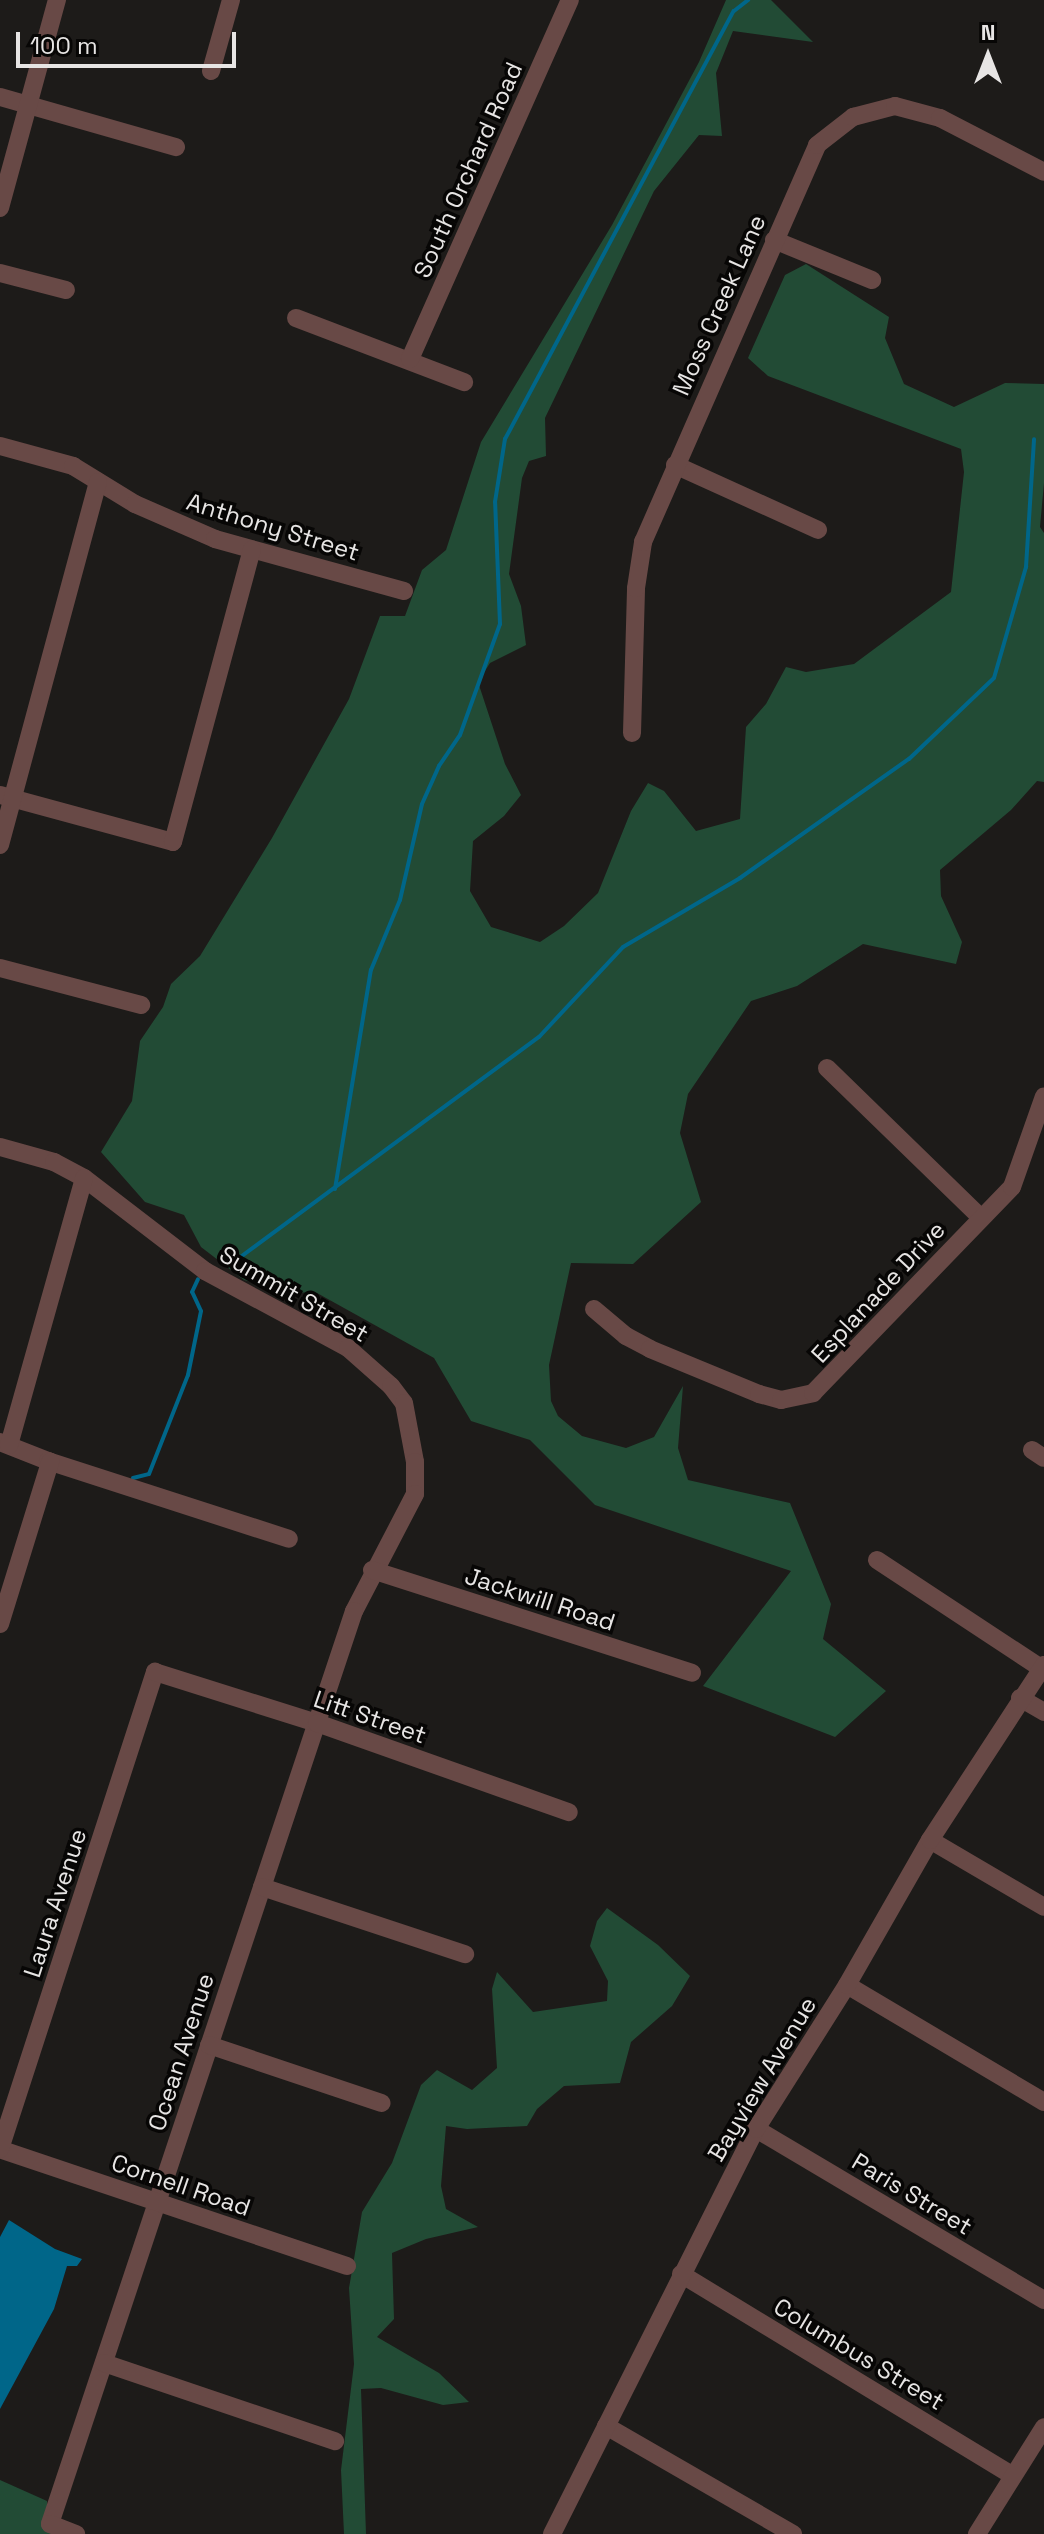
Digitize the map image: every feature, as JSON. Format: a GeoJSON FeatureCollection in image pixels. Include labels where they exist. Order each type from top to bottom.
{"type":"FeatureCollection","features":[{"type":"Feature","properties":{"kind":"street"},"geometry":{"type":"LineString","coordinates":[[0,208],[57,0]]}},
{"type":"Feature","properties":{"kind":"street"},"geometry":{"type":"LineString","coordinates":[[211,71],[231,0]]}},
{"type":"Feature","properties":{"kind":"street","name":"South Orchard Road"},"geometry":{"type":"LineString","coordinates":[[410,359],[570,0]]}},
{"type":"Feature","properties":{"kind":"street"},"geometry":{"type":"LineString","coordinates":[[0,97],[176,147]]}},
{"type":"Feature","properties":{"kind":"street","name":"Moss Creek Lane"},"geometry":{"type":"LineString","coordinates":[[632,733],[639,562],[675,465],[817,145],[853,117],[895,106],[928,113],[1044,172]]}},
{"type":"Feature","properties":{"kind":"street"},"geometry":{"type":"LineString","coordinates":[[774,240],[872,280]]}},
{"type":"Feature","properties":{"kind":"street"},"geometry":{"type":"LineString","coordinates":[[0,273],[66,290]]}},
{"type":"Feature","properties":{"kind":"street"},"geometry":{"type":"LineString","coordinates":[[296,318],[464,382]]}},
{"type":"Feature","properties":{"kind":"street","name":"Anthony Street"},"geometry":{"type":"LineString","coordinates":[[0,446],[73,466],[172,522],[252,549],[404,591]]}},
{"type":"Feature","properties":{"kind":"street"},"geometry":{"type":"LineString","coordinates":[[675,465],[818,530]]}},
{"type":"Feature","properties":{"kind":"street"},"geometry":{"type":"LineString","coordinates":[[0,845],[6,797],[98,482]]}},
{"type":"Feature","properties":{"kind":"street"},"geometry":{"type":"LineString","coordinates":[[6,797],[173,842],[252,549]]}},
{"type":"Feature","properties":{"kind":"street"},"geometry":{"type":"LineString","coordinates":[[0,968],[141,1005]]}},
{"type":"Feature","properties":{"kind":"street"},"geometry":{"type":"LineString","coordinates":[[827,1068],[981,1218]]}},
{"type":"Feature","properties":{"kind":"street","name":"Esplanade Drive"},"geometry":{"type":"LineString","coordinates":[[594,1309],[626,1336],[650,1349],[759,1394],[781,1400],[800,1397],[824,1385],[1012,1187],[1044,1096]]}},
{"type":"Feature","properties":{"kind":"street","name":"Summit Street"},"geometry":{"type":"LineString","coordinates":[[0,1147],[54,1162],[84,1178],[205,1271],[348,1348],[391,1386],[404,1403],[410,1426],[415,1494],[402,1523],[372,1570]]}},
{"type":"Feature","properties":{"kind":"street"},"geometry":{"type":"LineString","coordinates":[[84,1178],[4,1443],[50,1462],[289,1539]]}},
{"type":"Feature","properties":{"kind":"street"},"geometry":{"type":"LineString","coordinates":[[0,1624],[50,1462]]}},
{"type":"Feature","properties":{"kind":"street"},"geometry":{"type":"LineString","coordinates":[[877,1560],[1043,1667]]}},
{"type":"Feature","properties":{"kind":"street","name":"Jackwill Road"},"geometry":{"type":"LineString","coordinates":[[372,1570],[692,1673]]}},
{"type":"Feature","properties":{"kind":"street","name":"Ocean Avenue"},"geometry":{"type":"LineString","coordinates":[[76,2534],[50,2524],[354,1611],[372,1570]]}},
{"type":"Feature","properties":{"kind":"street","name":"Bayview Avenue"},"geometry":{"type":"LineString","coordinates":[[552,2534],[756,2129],[847,1985],[930,1840],[1043,1667]]}},
{"type":"Feature","properties":{"kind":"street","name":"Litt Street"},"geometry":{"type":"LineString","coordinates":[[155,1672],[317,1723],[569,1812]]}},
{"type":"Feature","properties":{"kind":"street","name":"Laura Avenue"},"geometry":{"type":"LineString","coordinates":[[0,2149],[155,1672]]}},
{"type":"Feature","properties":{"kind":"street"},"geometry":{"type":"LineString","coordinates":[[1020,1698],[1044,1712]]}},
{"type":"Feature","properties":{"kind":"street"},"geometry":{"type":"LineString","coordinates":[[930,1840],[1044,1907]]}},
{"type":"Feature","properties":{"kind":"street"},"geometry":{"type":"LineString","coordinates":[[262,1887],[465,1954]]}},
{"type":"Feature","properties":{"kind":"street"},"geometry":{"type":"LineString","coordinates":[[847,1985],[1044,2102]]}},
{"type":"Feature","properties":{"kind":"street"},"geometry":{"type":"LineString","coordinates":[[209,2045],[381,2103]]}},
{"type":"Feature","properties":{"kind":"street","name":"Paris Street"},"geometry":{"type":"LineString","coordinates":[[756,2129],[1044,2300]]}},
{"type":"Feature","properties":{"kind":"street","name":"Cornell Road"},"geometry":{"type":"LineString","coordinates":[[0,2149],[347,2266]]}},
{"type":"Feature","properties":{"kind":"street","name":"Columbus Street"},"geometry":{"type":"LineString","coordinates":[[681,2274],[1012,2475]]}},
{"type":"Feature","properties":{"kind":"street"},"geometry":{"type":"LineString","coordinates":[[104,2363],[335,2441]]}},
{"type":"Feature","properties":{"kind":"street"},"geometry":{"type":"LineString","coordinates":[[606,2426],[793,2534]]}},
{"type":"Feature","properties":{"kind":"street"},"geometry":{"type":"LineString","coordinates":[[977,2534],[1044,2427]]}},
{"type":"Feature","properties":{"kind":"green space"},"geometry":{"type":"Polygon","coordinates":[[[726,0],[771,0],[813,42],[733,31],[716,73],[722,136],[699,135],[654,191],[545,418],[546,456],[529,461],[522,478],[509,574],[521,606],[526,645],[490,663],[478,682],[505,764],[521,795],[504,816],[473,841],[470,891],[491,927],[540,942],[564,926],[598,893],[631,811],[648,783],[664,791],[696,831],[740,819],[746,727],[766,704],[786,667],[806,672],[854,664],[951,592],[964,472],[961,449],[768,376],[748,358],[785,275],[806,264],[889,317],[885,338],[904,384],[954,407],[1005,383],[1044,384],[1044,483],[1040,527],[1044,533],[1044,782],[1037,781],[1011,810],[940,870],[941,896],[962,942],[956,964],[863,944],[797,986],[751,1001],[688,1094],[680,1133],[701,1202],[633,1264],[571,1263],[549,1365],[551,1401],[558,1416],[582,1436],[626,1448],[654,1437],[683,1386],[678,1448],[688,1480],[790,1503],[831,1604],[823,1639],[886,1691],[835,1737],[703,1686],[791,1571],[595,1505],[530,1440],[471,1421],[434,1358],[317,1293],[288,1292],[244,1280],[201,1247],[184,1215],[145,1202],[101,1152],[132,1101],[140,1041],[163,1007],[171,984],[200,956],[272,838],[349,699],[380,616],[405,616],[422,570],[446,550],[481,442],[612,225],[699,62],[726,0]]]}},
{"type":"Feature","properties":{"kind":"green space"},"geometry":{"type":"Polygon","coordinates":[[[607,1908],[658,1945],[690,1976],[672,2006],[631,2042],[620,2083],[564,2086],[537,2109],[527,2126],[467,2129],[446,2126],[441,2186],[446,2209],[478,2227],[426,2239],[392,2253],[394,2319],[377,2337],[439,2373],[469,2402],[443,2405],[381,2388],[361,2389],[366,2534],[344,2534],[341,2470],[354,2364],[349,2288],[362,2212],[392,2163],[421,2085],[437,2070],[472,2090],[497,2068],[492,1989],[497,1972],[533,2012],[607,2001],[608,1981],[590,1946],[597,1921],[607,1908]]]}},
{"type":"Feature","properties":{"kind":"green space"},"geometry":{"type":"Polygon","coordinates":[[[0,2480],[47,2501],[47,2526],[64,2534],[0,2534],[0,2480]]]}},
{"type":"Feature","properties":{"kind":"water"},"geometry":{"type":"Polygon","coordinates":[[[9,2220],[55,2249],[82,2259],[77,2266],[67,2266],[54,2309],[0,2409],[0,2237],[9,2220]]]}},
{"type":"Feature","properties":{"kind":"waterway"},"geometry":{"type":"LineString","coordinates":[[335,1189],[371,970],[400,900],[422,804],[439,766],[460,735],[500,624],[495,502],[505,439],[734,11],[748,0]]}},
{"type":"Feature","properties":{"kind":"waterway"},"geometry":{"type":"LineString","coordinates":[[231,1264],[539,1037],[623,947],[740,878],[909,759],[994,678],[1026,567],[1034,439]]}},
{"type":"Feature","properties":{"kind":"waterway"},"geometry":{"type":"LineString","coordinates":[[133,1478],[149,1474],[188,1375],[201,1311],[192,1292],[198,1279]]}}]}
